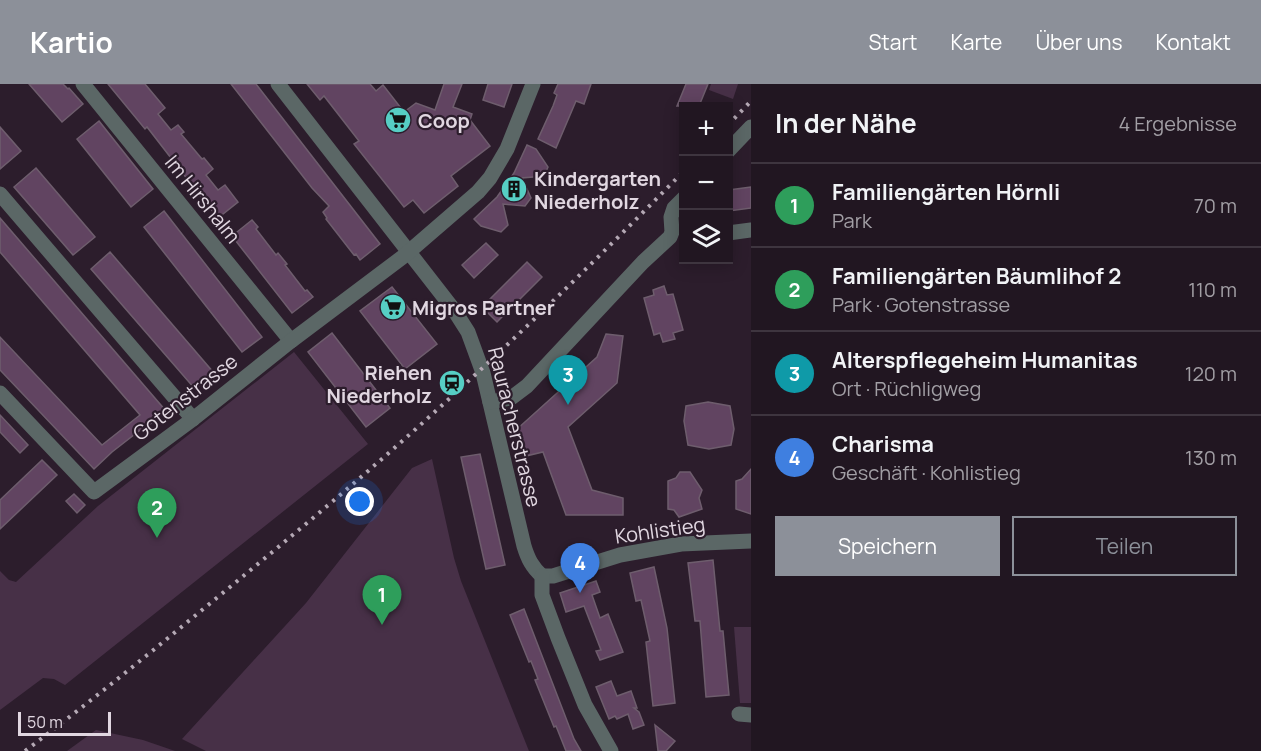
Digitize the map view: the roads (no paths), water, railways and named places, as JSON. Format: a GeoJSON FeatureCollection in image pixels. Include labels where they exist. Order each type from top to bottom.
{"type":"FeatureCollection","features":[{"type":"Feature","properties":{"kind":"street","name":"Im Hirshalm"},"geometry":{"type":"LineString","coordinates":[[83,84],[291,341]]}},
{"type":"Feature","properties":{"kind":"street","name":"Rauracherstrasse"},"geometry":{"type":"LineString","coordinates":[[278,84],[454,310],[468,332],[483,373],[529,562],[542,576],[542,596],[558,638],[585,705],[610,751]]}},
{"type":"Feature","properties":{"kind":"street","name":"Gotenstrasse"},"geometry":{"type":"LineString","coordinates":[[0,393],[94,492],[193,419],[409,252],[478,192],[490,178],[507,149],[533,84]]}},
{"type":"Feature","properties":{"kind":"street"},"geometry":{"type":"LineString","coordinates":[[733,147],[751,127]]}},
{"type":"Feature","properties":{"kind":"street"},"geometry":{"type":"LineString","coordinates":[[0,194],[193,419]]}},
{"type":"Feature","properties":{"kind":"street"},"geometry":{"type":"LineString","coordinates":[[490,402],[511,398],[527,386],[643,262],[677,238],[672,232],[671,217],[674,208],[679,203]]}},
{"type":"Feature","properties":{"kind":"street"},"geometry":{"type":"LineString","coordinates":[[733,233],[751,231]]}},
{"type":"Feature","properties":{"kind":"street","name":"Kohlistieg"},"geometry":{"type":"LineString","coordinates":[[542,576],[550,576],[620,555],[681,544],[751,541]]}},
{"type":"Feature","properties":{"kind":"railway"},"geometry":{"type":"LineString","coordinates":[[733,120],[751,101]]}},
{"type":"Feature","properties":{"kind":"railway"},"geometry":{"type":"LineString","coordinates":[[25,751],[93,699],[302,528],[399,444],[547,306],[679,176]]}},
{"type":"Feature","properties":{"kind":"place","name":"Coop"},"geometry":{"type":"Point","coordinates":[398,120]}},
{"type":"Feature","properties":{"kind":"place","name":"Kindergarten Niederholz"},"geometry":{"type":"Point","coordinates":[514,189]}},
{"type":"Feature","properties":{"kind":"place","name":"Migros Partner"},"geometry":{"type":"Point","coordinates":[393,307]}},
{"type":"Feature","properties":{"kind":"place","name":"Riehen Niederholz"},"geometry":{"type":"Point","coordinates":[452,383]}},
{"type":"Feature","properties":{"kind":"place","name":"Alterspflegeheim Humanitas"},"geometry":{"type":"Point","coordinates":[568,405]}},
{"type":"Feature","properties":{"kind":"place","name":"Familiengärten Bäumlihof 2"},"geometry":{"type":"Point","coordinates":[157,538]}},
{"type":"Feature","properties":{"kind":"place","name":"Charisma"},"geometry":{"type":"Point","coordinates":[580,593]}},
{"type":"Feature","properties":{"kind":"place","name":"Familiengärten Hörnli"},"geometry":{"type":"Point","coordinates":[382,625]}}]}
